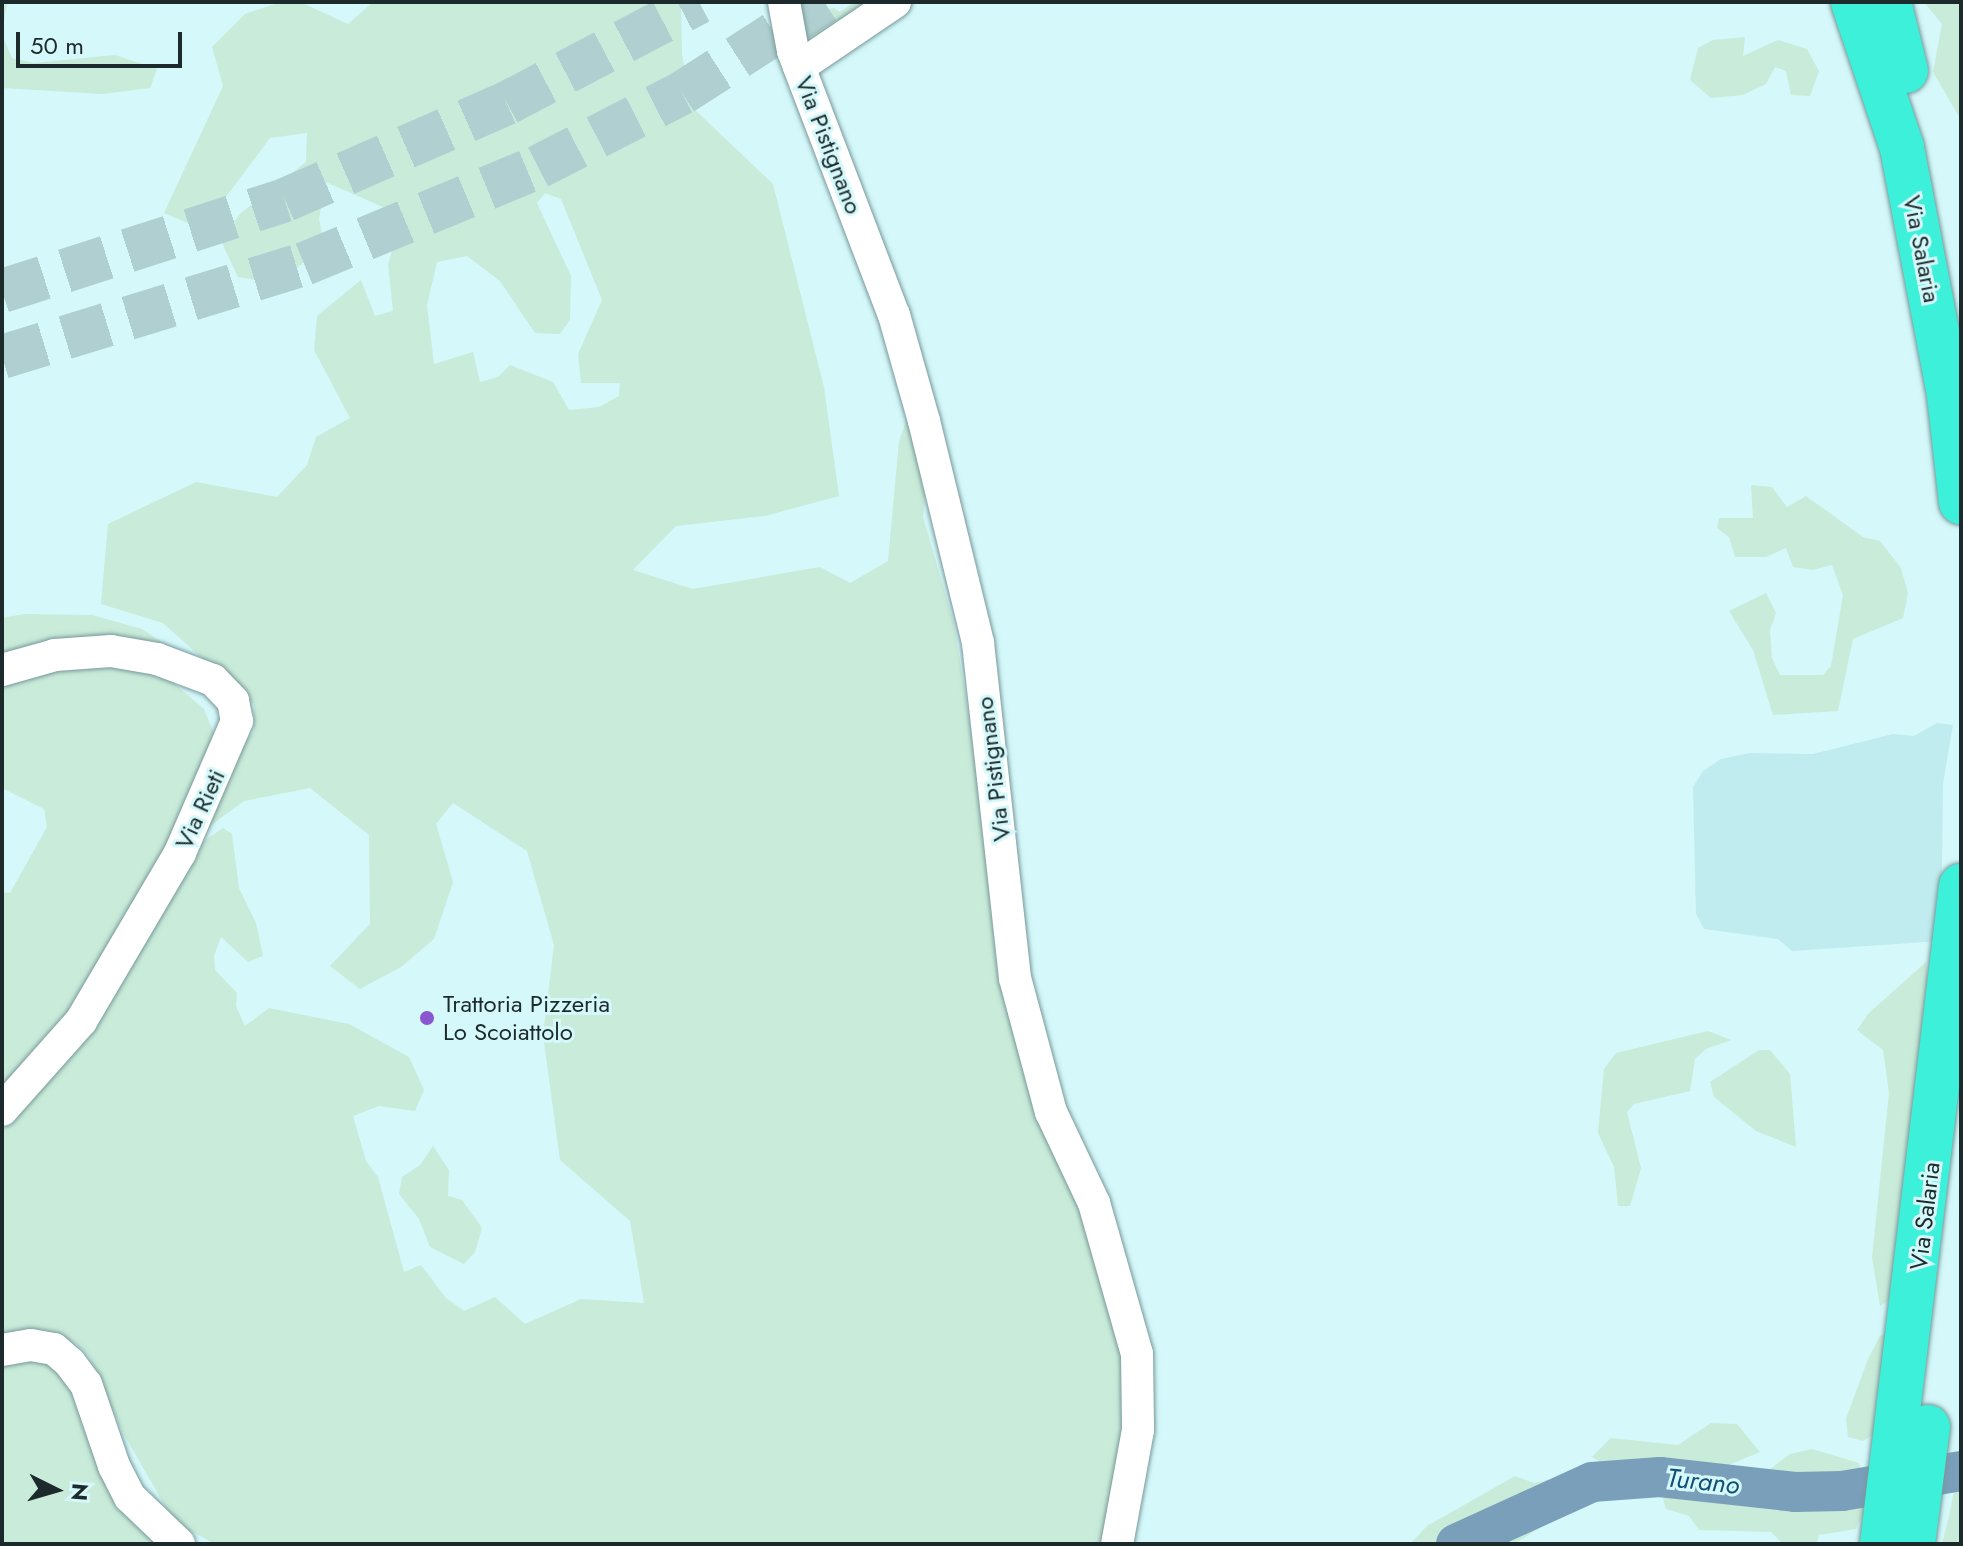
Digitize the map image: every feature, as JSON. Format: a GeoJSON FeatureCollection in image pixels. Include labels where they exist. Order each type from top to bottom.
{"type":"FeatureCollection","features":[{"type":"Feature","properties":{"kind":"highway","name":"Via Salaria"},"geometry":{"type":"LineString","coordinates":[[1853,2],[1902,148],[1949,395],[1961,502]]}},
{"type":"Feature","properties":{"kind":"highway"},"geometry":{"type":"LineString","coordinates":[[1879,2],[1906,71]]}},
{"type":"Feature","properties":{"kind":"highway"},"geometry":{"type":"LineString","coordinates":[[1889,2],[1906,71]]}},
{"type":"Feature","properties":{"kind":"highway","name":"Via Salaria"},"geometry":{"type":"LineString","coordinates":[[1906,71],[1929,137],[1961,294]]}},
{"type":"Feature","properties":{"kind":"highway","name":"Via Salaria"},"geometry":{"type":"LineString","coordinates":[[1913,1544],[1926,1321],[1961,886]]}},
{"type":"Feature","properties":{"kind":"highway","name":"Via Salaria"},"geometry":{"type":"LineString","coordinates":[[1882,1544],[1961,1163]]}},
{"type":"Feature","properties":{"kind":"street","name":"Via Pistignano"},"geometry":{"type":"LineString","coordinates":[[784,2],[799,67],[894,315],[924,421],[978,643],[1015,978],[1051,1112],[1094,1203],[1137,1354],[1138,1430],[1117,1544]]}},
{"type":"Feature","properties":{"kind":"street"},"geometry":{"type":"LineString","coordinates":[[799,67],[895,2]]}},
{"type":"Feature","properties":{"kind":"street","name":"Via Rieti"},"geometry":{"type":"LineString","coordinates":[[2,670],[55,655],[111,651],[157,659],[213,680],[233,701],[237,721],[180,853],[81,1021],[2,1110]]}},
{"type":"Feature","properties":{"kind":"street"},"geometry":{"type":"LineString","coordinates":[[2,1350],[31,1345],[54,1349],[70,1363],[86,1384],[130,1497],[179,1544]]}},
{"type":"Feature","properties":{"kind":"shaded area"},"geometry":{"type":"Polygon","coordinates":[[[1937,723],[1953,725],[1943,784],[1941,941],[1792,951],[1778,939],[1704,929],[1696,914],[1693,787],[1703,771],[1721,759],[1750,753],[1813,754],[1893,734],[1914,736],[1937,723]]]}},
{"type":"Feature","properties":{"kind":"green space"},"geometry":{"type":"Polygon","coordinates":[[[2,2],[7,2],[2,35],[2,2]]]}},
{"type":"Feature","properties":{"kind":"green space"},"geometry":{"type":"Polygon","coordinates":[[[281,2],[300,2],[348,24],[373,2],[681,2],[682,55],[693,108],[773,184],[824,387],[839,496],[765,516],[676,526],[633,570],[693,589],[820,567],[850,583],[888,561],[899,441],[909,413],[926,486],[923,517],[954,623],[981,795],[999,982],[1038,1118],[1081,1213],[1124,1357],[1128,1430],[1102,1544],[215,1544],[175,1523],[123,1433],[89,1356],[74,1342],[47,1333],[2,1337],[2,1131],[38,1092],[182,856],[223,828],[232,834],[239,888],[256,923],[263,956],[248,962],[221,937],[214,956],[215,970],[237,993],[236,1006],[245,1026],[269,1008],[349,1024],[409,1057],[424,1090],[415,1111],[379,1106],[353,1116],[366,1161],[378,1177],[404,1272],[421,1265],[446,1298],[464,1311],[495,1297],[525,1324],[581,1299],[644,1303],[630,1221],[560,1160],[543,1035],[554,945],[527,851],[453,803],[436,824],[453,882],[434,939],[401,967],[360,989],[330,966],[370,924],[369,835],[310,788],[244,801],[194,838],[228,759],[254,732],[254,705],[163,623],[101,604],[108,524],[196,482],[277,497],[307,465],[316,437],[350,418],[314,350],[317,316],[361,280],[375,316],[393,311],[388,264],[395,242],[394,212],[326,182],[319,219],[324,243],[280,284],[238,277],[220,239],[241,213],[306,162],[307,133],[270,138],[202,229],[164,213],[223,86],[212,47],[245,14],[281,2]],[[545,193],[537,203],[571,276],[570,320],[560,334],[535,333],[500,281],[467,256],[437,262],[427,305],[434,364],[473,352],[480,382],[498,377],[510,365],[553,382],[569,410],[599,407],[619,396],[620,383],[581,383],[578,354],[602,300],[561,199],[545,193]]]}},
{"type":"Feature","properties":{"kind":"green space"},"geometry":{"type":"Polygon","coordinates":[[[854,2],[895,2],[812,40],[808,12],[834,8],[840,12],[854,2]]]}},
{"type":"Feature","properties":{"kind":"green space"},"geometry":{"type":"Polygon","coordinates":[[[1924,2],[1961,2],[1961,120],[1933,72],[1942,24],[1924,2]]]}},
{"type":"Feature","properties":{"kind":"green space"},"geometry":{"type":"Polygon","coordinates":[[[2,35],[12,58],[34,63],[115,55],[157,69],[150,88],[102,94],[2,88],[2,35]]]}},
{"type":"Feature","properties":{"kind":"green space"},"geometry":{"type":"Polygon","coordinates":[[[1745,37],[1743,56],[1778,40],[1807,49],[1819,71],[1810,96],[1791,95],[1786,71],[1775,67],[1766,84],[1743,95],[1711,98],[1690,80],[1698,48],[1713,40],[1745,37]]]}},
{"type":"Feature","properties":{"kind":"green space"},"geometry":{"type":"Polygon","coordinates":[[[1751,485],[1772,487],[1787,507],[1806,496],[1863,537],[1880,541],[1901,568],[1908,593],[1903,618],[1853,639],[1838,711],[1773,715],[1753,650],[1729,611],[1766,593],[1776,613],[1770,630],[1772,658],[1780,675],[1823,675],[1831,666],[1843,595],[1832,565],[1813,570],[1793,567],[1786,548],[1766,557],[1735,557],[1729,537],[1717,528],[1719,518],[1753,518],[1751,485]]]}},
{"type":"Feature","properties":{"kind":"green space"},"geometry":{"type":"Polygon","coordinates":[[[24,614],[92,615],[142,629],[168,646],[55,641],[2,653],[2,618],[24,614]]]}},
{"type":"Feature","properties":{"kind":"green space"},"geometry":{"type":"Polygon","coordinates":[[[90,661],[163,674],[204,709],[220,748],[92,990],[2,1095],[2,892],[10,893],[47,827],[44,809],[2,788],[2,684],[90,661]]]}},
{"type":"Feature","properties":{"kind":"green space"},"geometry":{"type":"Polygon","coordinates":[[[1926,962],[1931,1008],[1891,1299],[1880,1306],[1872,1257],[1889,1093],[1883,1050],[1857,1030],[1869,1013],[1926,962]]]}},
{"type":"Feature","properties":{"kind":"green space"},"geometry":{"type":"Polygon","coordinates":[[[1708,1031],[1731,1040],[1706,1049],[1695,1059],[1690,1091],[1634,1104],[1627,1112],[1641,1168],[1630,1206],[1618,1206],[1614,1167],[1598,1133],[1604,1069],[1616,1053],[1708,1031]]]}},
{"type":"Feature","properties":{"kind":"green space"},"geometry":{"type":"Polygon","coordinates":[[[1759,1050],[1770,1050],[1790,1074],[1796,1147],[1756,1131],[1714,1097],[1710,1082],[1759,1050]]]}},
{"type":"Feature","properties":{"kind":"green space"},"geometry":{"type":"Polygon","coordinates":[[[433,1146],[449,1170],[448,1196],[462,1200],[482,1228],[475,1252],[464,1264],[430,1247],[419,1219],[399,1194],[402,1177],[420,1165],[433,1146]]]}},
{"type":"Feature","properties":{"kind":"green space"},"geometry":{"type":"Polygon","coordinates":[[[1889,1332],[1876,1433],[1863,1441],[1848,1437],[1846,1419],[1868,1359],[1880,1336],[1889,1332]]]}},
{"type":"Feature","properties":{"kind":"green space"},"geometry":{"type":"Polygon","coordinates":[[[30,1357],[56,1362],[161,1544],[2,1544],[2,1361],[30,1357]]]}},
{"type":"Feature","properties":{"kind":"green space"},"geometry":{"type":"Polygon","coordinates":[[[1711,1423],[1737,1424],[1760,1452],[1721,1468],[1696,1461],[1650,1465],[1626,1477],[1592,1457],[1611,1438],[1678,1445],[1711,1423]]]}},
{"type":"Feature","properties":{"kind":"green space"},"geometry":{"type":"Polygon","coordinates":[[[1812,1449],[1859,1463],[1871,1497],[1856,1529],[1819,1535],[1816,1544],[1783,1544],[1771,1532],[1699,1530],[1689,1516],[1666,1509],[1661,1492],[1689,1479],[1736,1495],[1790,1454],[1812,1449]]]}},
{"type":"Feature","properties":{"kind":"green space"},"geometry":{"type":"Polygon","coordinates":[[[1961,1453],[1961,1544],[1942,1544],[1950,1512],[1961,1453]]]}},
{"type":"Feature","properties":{"kind":"green space"},"geometry":{"type":"Polygon","coordinates":[[[1579,1473],[1591,1476],[1590,1497],[1514,1544],[1410,1544],[1427,1526],[1515,1476],[1534,1483],[1579,1473]]]}},
{"type":"Feature","properties":{"kind":"waterway","name":"Turano"},"geometry":{"type":"LineString","coordinates":[[1456,1544],[1592,1482],[1660,1477],[1795,1492],[1842,1491],[1961,1471]]}},
{"type":"Feature","properties":{"kind":"tunnel"},"geometry":{"type":"LineString","coordinates":[[2,291],[285,200],[507,103],[699,2]]}},
{"type":"Feature","properties":{"kind":"tunnel"},"geometry":{"type":"LineString","coordinates":[[2,357],[304,264],[538,167],[682,93],[824,2]]}},
{"type":"Feature","properties":{"kind":"place","name":"Trattoria Pizzeria Lo Scoiattolo"},"geometry":{"type":"Point","coordinates":[427,1018]}}]}
